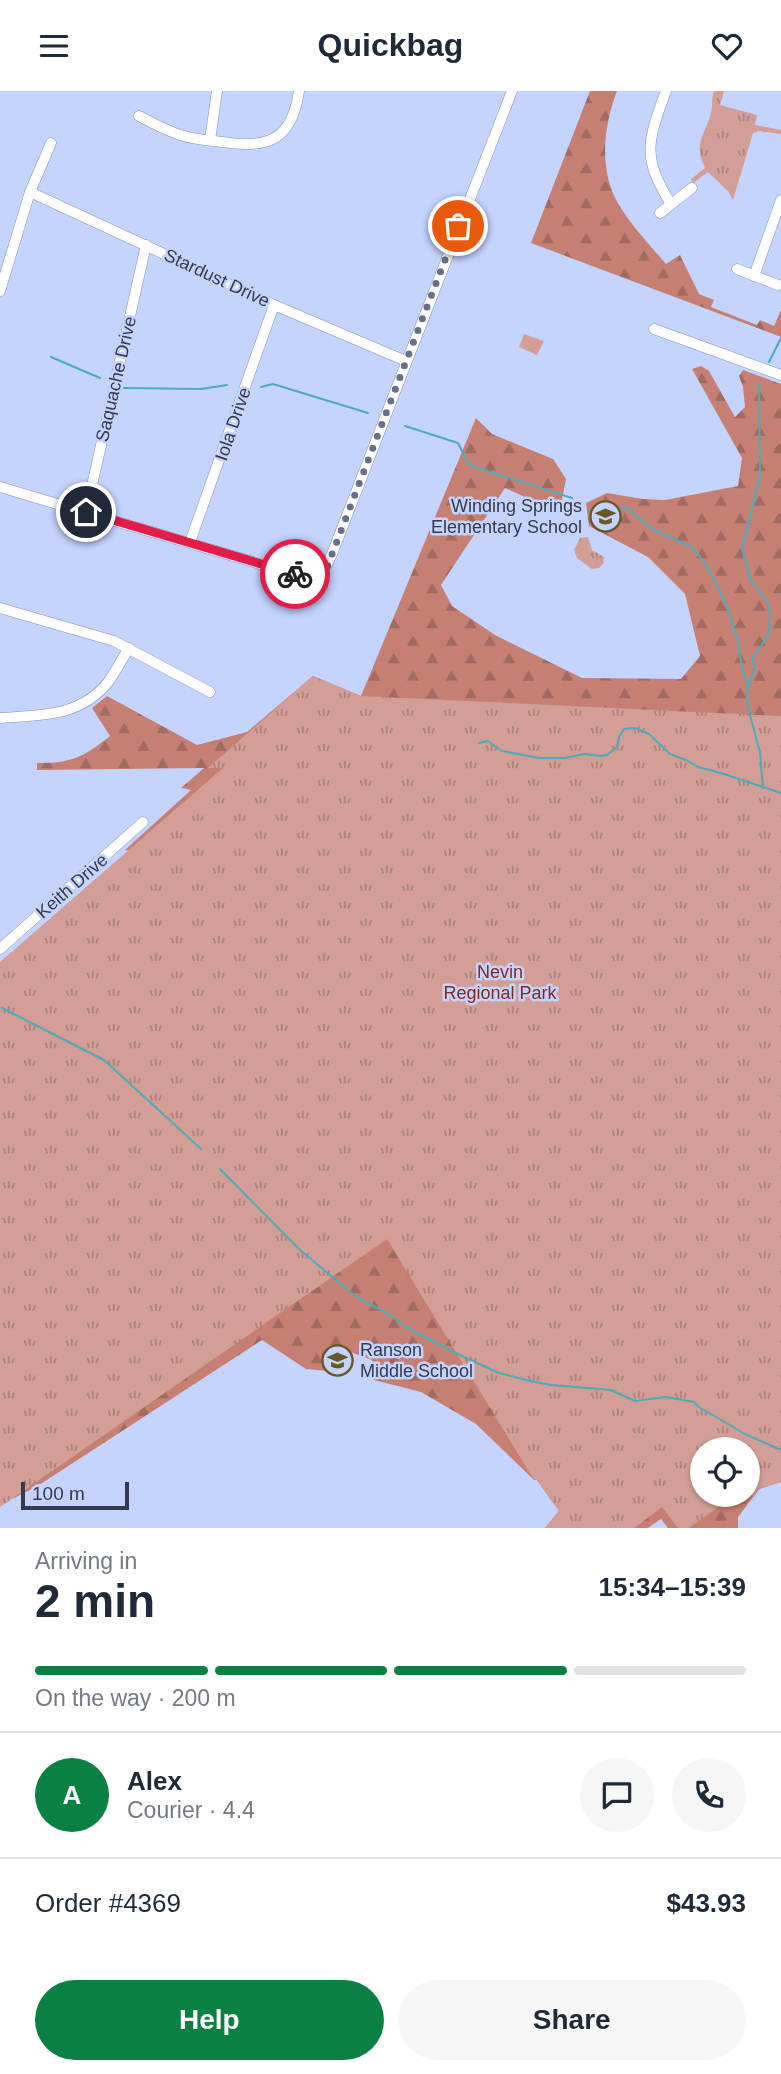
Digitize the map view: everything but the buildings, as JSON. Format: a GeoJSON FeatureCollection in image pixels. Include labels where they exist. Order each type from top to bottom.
{"type":"FeatureCollection","features":[{"type":"Feature","properties":{"kind":"street"},"geometry":{"type":"LineString","coordinates":[[210,140],[217,91]]}},
{"type":"Feature","properties":{"kind":"street"},"geometry":{"type":"LineString","coordinates":[[139,116],[181,136],[251,146],[272,139],[282,132],[293,117],[299,91]]}},
{"type":"Feature","properties":{"kind":"street"},"geometry":{"type":"LineString","coordinates":[[0,487],[297,575],[309,578],[326,570],[512,91]]}},
{"type":"Feature","properties":{"kind":"street"},"geometry":{"type":"LineString","coordinates":[[666,91],[653,124],[650,157],[653,172],[671,204]]}},
{"type":"Feature","properties":{"kind":"street"},"geometry":{"type":"LineString","coordinates":[[0,291],[30,192],[51,143]]}},
{"type":"Feature","properties":{"kind":"street"},"geometry":{"type":"LineString","coordinates":[[660,212],[692,188]]}},
{"type":"Feature","properties":{"kind":"street","name":"Stardust Drive"},"geometry":{"type":"LineString","coordinates":[[30,192],[274,305],[406,361]]}},
{"type":"Feature","properties":{"kind":"street"},"geometry":{"type":"LineString","coordinates":[[754,276],[781,200]]}},
{"type":"Feature","properties":{"kind":"street","name":"Saquache Drive"},"geometry":{"type":"LineString","coordinates":[[86,512],[146,245]]}},
{"type":"Feature","properties":{"kind":"street"},"geometry":{"type":"LineString","coordinates":[[737,269],[778,285]]}},
{"type":"Feature","properties":{"kind":"street","name":"Iola Drive"},"geometry":{"type":"LineString","coordinates":[[190,542],[274,305]]}},
{"type":"Feature","properties":{"kind":"street"},"geometry":{"type":"LineString","coordinates":[[654,329],[781,375]]}},
{"type":"Feature","properties":{"kind":"street"},"geometry":{"type":"LineString","coordinates":[[0,608],[114,641],[210,692]]}},
{"type":"Feature","properties":{"kind":"street"},"geometry":{"type":"LineString","coordinates":[[0,718],[63,713],[89,702],[111,679],[129,648]]}},
{"type":"Feature","properties":{"kind":"street","name":"Keith Drive"},"geometry":{"type":"LineString","coordinates":[[0,949],[143,822]]}},
{"type":"Feature","properties":{"kind":"green space"},"geometry":{"type":"Polygon","coordinates":[[[590,91],[617,91],[608,120],[606,166],[614,195],[631,223],[666,264],[680,255],[699,294],[714,300],[711,307],[757,325],[760,320],[774,326],[781,310],[781,337],[531,243],[590,91]]]}},
{"type":"Feature","properties":{"kind":"green space"},"geometry":{"type":"Polygon","coordinates":[[[714,91],[724,91],[720,105],[757,115],[755,125],[781,130],[781,134],[759,131],[753,133],[733,200],[728,191],[708,172],[693,183],[691,179],[705,168],[700,146],[711,113],[714,91]]]}},
{"type":"Feature","properties":{"kind":"green space"},"geometry":{"type":"Polygon","coordinates":[[[524,334],[544,341],[537,355],[519,347],[524,334]]]}},
{"type":"Feature","properties":{"kind":"green space"},"geometry":{"type":"Polygon","coordinates":[[[701,366],[709,371],[735,417],[745,407],[739,376],[743,370],[781,384],[781,990],[125,850],[191,790],[181,788],[204,768],[37,770],[37,763],[76,758],[110,736],[92,708],[107,696],[197,745],[247,732],[313,676],[361,696],[476,418],[492,434],[553,459],[566,479],[561,504],[540,504],[505,488],[441,585],[452,606],[495,635],[582,678],[681,679],[700,656],[685,594],[648,557],[589,526],[586,503],[607,493],[665,500],[738,486],[742,458],[692,369],[701,366]]]}},
{"type":"Feature","properties":{"kind":"green space"},"geometry":{"type":"Polygon","coordinates":[[[588,537],[592,550],[604,557],[599,568],[592,569],[577,558],[574,550],[580,538],[588,537]]]}},
{"type":"Feature","properties":{"kind":"green space","name":"Nevin Regional Park"},"geometry":{"type":"Polygon","coordinates":[[[313,676],[361,696],[781,716],[781,1482],[760,1488],[760,1437],[690,1437],[690,1507],[718,1507],[689,1528],[678,1528],[662,1507],[634,1528],[545,1528],[559,1511],[537,1480],[534,1480],[387,1239],[0,1507],[0,962],[223,768],[208,768],[313,676]]]}},
{"type":"Feature","properties":{"kind":"green space"},"geometry":{"type":"Polygon","coordinates":[[[356,1225],[649,1339],[739,1437],[690,1437],[690,1507],[746,1507],[738,1517],[738,1528],[668,1528],[661,1519],[648,1528],[545,1528],[559,1511],[537,1480],[476,1424],[421,1392],[374,1380],[372,1360],[348,1351],[340,1372],[306,1369],[262,1340],[36,1487],[14,1498],[3,1500],[0,1452],[356,1225]]]}},
{"type":"Feature","properties":{"kind":"green space"},"geometry":{"type":"Polygon","coordinates":[[[760,1459],[781,1482],[760,1489],[760,1459]]]}},
{"type":"Feature","properties":{"kind":"waterway"},"geometry":{"type":"LineString","coordinates":[[769,362],[781,338]]}},
{"type":"Feature","properties":{"kind":"waterway"},"geometry":{"type":"LineString","coordinates":[[51,357],[100,378]]}},
{"type":"Feature","properties":{"kind":"waterway"},"geometry":{"type":"LineString","coordinates":[[759,383],[760,476],[742,549],[751,581],[767,601],[770,614],[768,636],[752,659],[755,667],[747,691],[748,708],[760,752],[763,788]]}},
{"type":"Feature","properties":{"kind":"waterway"},"geometry":{"type":"LineString","coordinates":[[261,387],[273,384],[368,413]]}},
{"type":"Feature","properties":{"kind":"waterway"},"geometry":{"type":"LineString","coordinates":[[124,388],[201,389],[227,385]]}},
{"type":"Feature","properties":{"kind":"waterway"},"geometry":{"type":"LineString","coordinates":[[405,426],[458,443],[469,465],[572,498]]}},
{"type":"Feature","properties":{"kind":"waterway"},"geometry":{"type":"LineString","coordinates":[[588,511],[594,511],[598,507],[627,508],[652,529],[692,547],[704,562],[725,601],[748,685]]}},
{"type":"Feature","properties":{"kind":"waterway"},"geometry":{"type":"LineString","coordinates":[[479,743],[488,741],[502,751],[539,758],[565,758],[584,754],[601,756],[617,747],[624,729],[635,728],[649,734],[670,754],[698,767],[781,793]]}},
{"type":"Feature","properties":{"kind":"waterway"},"geometry":{"type":"LineString","coordinates":[[2,1008],[104,1060],[201,1149]]}},
{"type":"Feature","properties":{"kind":"waterway"},"geometry":{"type":"LineString","coordinates":[[220,1169],[300,1250],[359,1299],[468,1359],[499,1373],[530,1381],[611,1390],[635,1401],[666,1397],[694,1402],[745,1434],[781,1450]]}},
{"type":"Feature","properties":{"kind":"way so far"},"geometry":{"type":"LineString","coordinates":[[295,574],[309,578],[326,570],[458,226]]}},
{"type":"Feature","properties":{"kind":"place","name":"Winding Springs Elementary School"},"geometry":{"type":"Point","coordinates":[605,516]}},
{"type":"Feature","properties":{"kind":"place","name":"Ranson Middle School"},"geometry":{"type":"Point","coordinates":[337,1360]}},
{"type":"Feature","properties":{"kind":"route"},"geometry":{"type":"LineString","coordinates":[[86,512],[295,574]]}}]}
